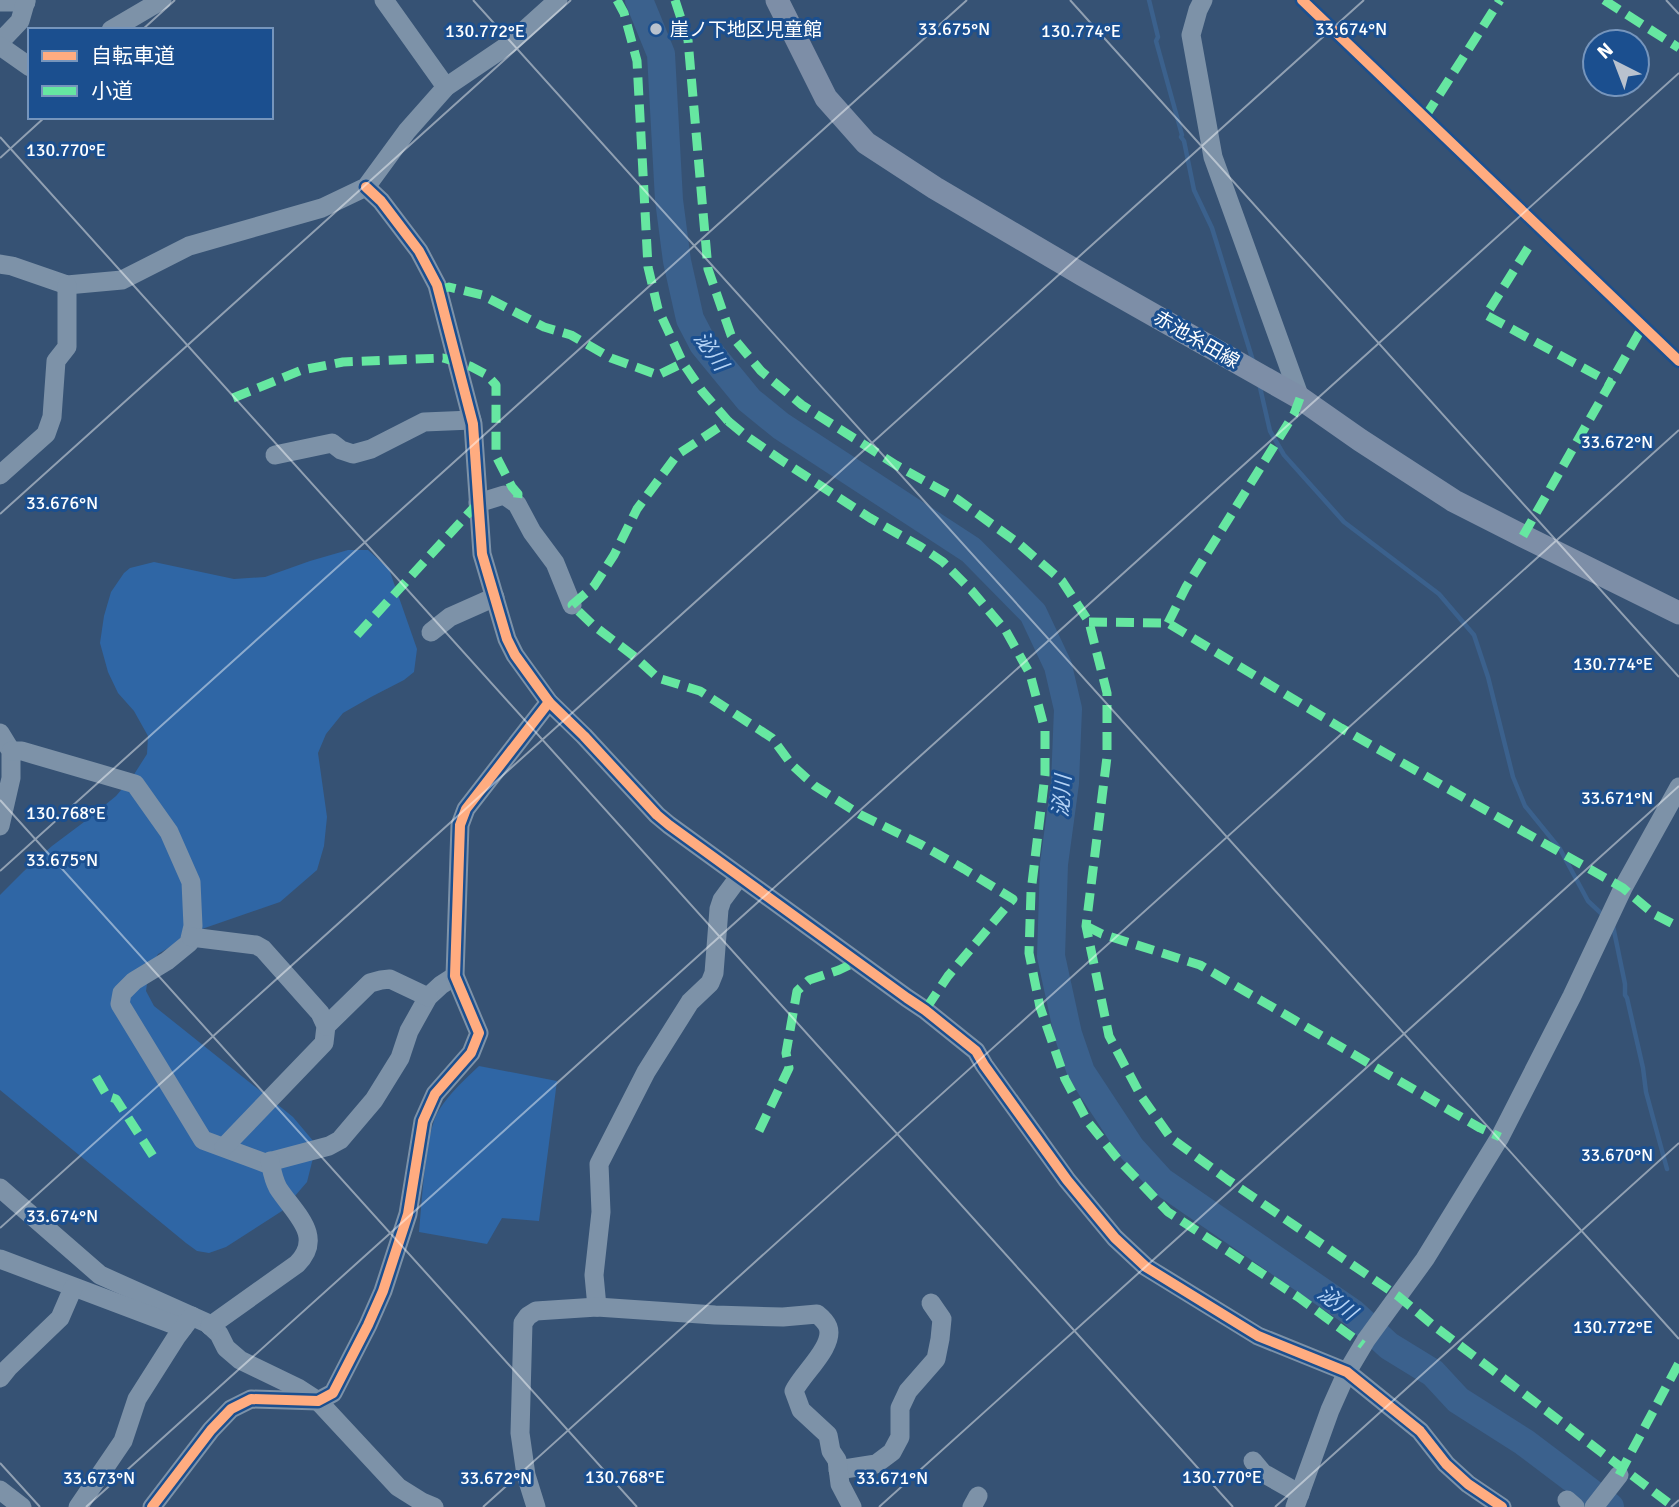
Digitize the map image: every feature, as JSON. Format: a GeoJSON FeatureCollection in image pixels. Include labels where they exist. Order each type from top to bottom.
{"type":"FeatureCollection","features":[{"type":"Feature","properties":{"kind":"main road","name":"赤池糸田線"},"geometry":{"type":"LineString","coordinates":[[777,0],[826,98],[866,143],[935,188],[1083,275],[1300,398],[1454,501],[1679,612]]}},
{"type":"Feature","properties":{"kind":"street"},"geometry":{"type":"LineString","coordinates":[[124,0],[140,13]]}},
{"type":"Feature","properties":{"kind":"street"},"geometry":{"type":"LineString","coordinates":[[114,28],[162,0]]}},
{"type":"Feature","properties":{"kind":"street"},"geometry":{"type":"LineString","coordinates":[[384,0],[446,87]]}},
{"type":"Feature","properties":{"kind":"street"},"geometry":{"type":"LineString","coordinates":[[0,264],[67,285],[122,280],[189,246],[322,208],[366,187],[407,131],[446,87],[508,45],[558,0]]}},
{"type":"Feature","properties":{"kind":"street"},"geometry":{"type":"LineString","coordinates":[[1203,0],[1191,35],[1213,157],[1300,398]]}},
{"type":"Feature","properties":{"kind":"street"},"geometry":{"type":"LineString","coordinates":[[0,2],[26,1],[20,21],[0,44],[28,65]]}},
{"type":"Feature","properties":{"kind":"street"},"geometry":{"type":"LineString","coordinates":[[366,187],[381,201],[418,251],[437,285],[472,420],[482,554],[507,639],[515,655],[549,702],[657,814],[925,1010],[976,1051],[1067,1180],[1115,1238],[1146,1268],[1258,1336],[1348,1372],[1420,1431],[1446,1464],[1468,1484],[1502,1507]]}},
{"type":"Feature","properties":{"kind":"street"},"geometry":{"type":"LineString","coordinates":[[0,475],[46,434],[52,417],[56,361],[67,347],[67,285]]}},
{"type":"Feature","properties":{"kind":"street"},"geometry":{"type":"LineString","coordinates":[[275,455],[332,443],[353,454],[371,449],[424,422],[472,420]]}},
{"type":"Feature","properties":{"kind":"street"},"geometry":{"type":"LineString","coordinates":[[478,503],[504,495],[517,504],[532,532],[555,563],[572,605]]}},
{"type":"Feature","properties":{"kind":"street"},"geometry":{"type":"LineString","coordinates":[[432,632],[450,617],[495,597]]}},
{"type":"Feature","properties":{"kind":"street"},"geometry":{"type":"LineString","coordinates":[[152,1507],[211,1430],[231,1409],[251,1399],[318,1401],[333,1393],[368,1325],[383,1291],[408,1214],[423,1121],[435,1094],[471,1054],[478,1033],[455,976],[460,825],[466,809],[549,702]]}},
{"type":"Feature","properties":{"kind":"street"},"geometry":{"type":"LineString","coordinates":[[0,733],[10,751],[11,778],[0,826]]}},
{"type":"Feature","properties":{"kind":"street"},"geometry":{"type":"LineString","coordinates":[[10,751],[22,751],[135,784],[169,832],[191,882],[191,937],[189,943],[167,961],[134,981],[122,993],[120,1004],[204,1140],[265,1163],[329,1146],[340,1140],[374,1100],[400,1058],[409,1031],[428,997],[440,985],[455,976]]}},
{"type":"Feature","properties":{"kind":"street"},"geometry":{"type":"LineString","coordinates":[[1253,1461],[1263,1473],[1297,1500],[1330,1410],[1348,1372],[1366,1340],[1425,1259],[1500,1137],[1572,996],[1623,888],[1679,787]]}},
{"type":"Feature","properties":{"kind":"street"},"geometry":{"type":"LineString","coordinates":[[597,1307],[594,1275],[601,1212],[599,1164],[667,1037],[690,1002],[710,983],[714,973],[719,909],[722,900],[740,877]]}},
{"type":"Feature","properties":{"kind":"street"},"geometry":{"type":"LineString","coordinates":[[191,937],[256,945],[263,949],[320,1013],[326,1026],[324,1042],[224,1147]]}},
{"type":"Feature","properties":{"kind":"street"},"geometry":{"type":"LineString","coordinates":[[326,1026],[370,984],[381,980],[390,979],[428,997]]}},
{"type":"Feature","properties":{"kind":"street"},"geometry":{"type":"LineString","coordinates":[[210,1326],[297,1264],[306,1255],[310,1244],[302,1221],[272,1177],[270,1161]]}},
{"type":"Feature","properties":{"kind":"street"},"geometry":{"type":"LineString","coordinates":[[0,1188],[100,1275],[188,1322]]}},
{"type":"Feature","properties":{"kind":"street"},"geometry":{"type":"LineString","coordinates":[[0,1259],[74,1288],[210,1326],[219,1334],[226,1348],[240,1360],[298,1388],[318,1401],[398,1487],[434,1507]]}},
{"type":"Feature","properties":{"kind":"street"},"geometry":{"type":"LineString","coordinates":[[0,1378],[60,1318],[74,1288]]}},
{"type":"Feature","properties":{"kind":"street"},"geometry":{"type":"LineString","coordinates":[[838,1470],[876,1464],[892,1452],[900,1437],[900,1408],[908,1391],[936,1359],[942,1319],[931,1303]]}},
{"type":"Feature","properties":{"kind":"street"},"geometry":{"type":"LineString","coordinates":[[536,1507],[526,1475],[520,1433],[523,1323],[527,1316],[536,1311],[597,1307],[715,1315],[783,1317],[817,1314],[830,1330],[829,1342],[797,1383],[794,1391],[801,1410],[828,1435],[831,1451],[837,1460],[840,1483],[852,1507]]}},
{"type":"Feature","properties":{"kind":"street"},"geometry":{"type":"LineString","coordinates":[[78,1507],[123,1441],[137,1399],[188,1322]]}},
{"type":"Feature","properties":{"kind":"street"},"geometry":{"type":"LineString","coordinates":[[1594,1507],[1619,1475]]}},
{"type":"Feature","properties":{"kind":"street"},"geometry":{"type":"LineString","coordinates":[[0,1490],[22,1507]]}},
{"type":"Feature","properties":{"kind":"shaded area"},"geometry":{"type":"Polygon","coordinates":[[[348,550],[368,550],[389,569],[417,649],[414,672],[343,713],[326,734],[318,753],[327,817],[324,846],[317,870],[280,902],[199,930],[158,954],[149,969],[146,991],[154,1006],[293,1117],[314,1142],[307,1182],[282,1211],[226,1247],[209,1253],[197,1251],[0,1090],[0,895],[52,846],[116,796],[147,754],[148,736],[134,711],[118,693],[108,672],[100,643],[111,592],[124,573],[130,568],[154,562],[234,579],[265,577],[348,550]]]}},
{"type":"Feature","properties":{"kind":"shaded area"},"geometry":{"type":"Polygon","coordinates":[[[479,1066],[557,1081],[539,1221],[502,1218],[487,1244],[419,1232],[427,1150],[434,1120],[448,1098],[479,1066]]]}},
{"type":"Feature","properties":{"kind":"waterway","name":"泌川"},"geometry":{"type":"LineString","coordinates":[[639,0],[661,54],[669,200],[677,261],[690,319],[703,344],[749,400],[781,426],[971,550],[1033,613],[1058,666],[1068,709],[1065,783],[1054,864],[1051,956],[1068,1034],[1081,1072],[1131,1148],[1161,1181],[1353,1313],[1389,1346],[1433,1373],[1458,1400],[1524,1442],[1610,1507]]}},
{"type":"Feature","properties":{"kind":"waterway"},"geometry":{"type":"LineString","coordinates":[[1149,0],[1158,37],[1156,41],[1184,141],[1194,190],[1212,228],[1253,361]]}},
{"type":"Feature","properties":{"kind":"waterway"},"geometry":{"type":"LineString","coordinates":[[1259,383],[1270,431],[1284,455],[1344,522],[1439,594],[1474,635],[1488,677],[1513,777],[1525,806],[1560,849],[1588,901],[1605,917]]}},
{"type":"Feature","properties":{"kind":"waterway"},"geometry":{"type":"LineString","coordinates":[[1613,926],[1646,1092],[1667,1169]]}},
{"type":"Feature","properties":{"kind":"marked path"},"geometry":{"type":"LineString","coordinates":[[617,0],[624,13],[637,61],[648,267],[658,309],[683,363],[702,391],[728,421],[677,455],[637,509],[614,555],[594,586],[572,605],[658,678],[700,691],[772,738],[792,765],[815,786],[861,815],[920,844],[1013,899],[948,976],[925,1010]]}},
{"type":"Feature","properties":{"kind":"marked path"},"geometry":{"type":"LineString","coordinates":[[675,0],[688,40],[708,269],[731,335],[761,371],[802,405],[896,465],[957,499],[1018,543],[1062,581],[1089,622],[1107,693],[1107,757],[1086,926],[1109,1036],[1141,1096],[1171,1138],[1398,1296],[1674,1507]]}},
{"type":"Feature","properties":{"kind":"marked path"},"geometry":{"type":"LineString","coordinates":[[1425,117],[1500,0]]}},
{"type":"Feature","properties":{"kind":"marked path"},"geometry":{"type":"LineString","coordinates":[[1604,0],[1679,48]]}},
{"type":"Feature","properties":{"kind":"marked path"},"geometry":{"type":"LineString","coordinates":[[1528,248],[1486,315],[1611,383]]}},
{"type":"Feature","properties":{"kind":"marked path"},"geometry":{"type":"LineString","coordinates":[[438,290],[449,287],[482,295],[544,327],[571,335],[611,358],[658,375],[683,363]]}},
{"type":"Feature","properties":{"kind":"marked path"},"geometry":{"type":"LineString","coordinates":[[1523,536],[1643,326]]}},
{"type":"Feature","properties":{"kind":"marked path"},"geometry":{"type":"LineString","coordinates":[[233,398],[302,370],[343,362],[443,358],[470,366],[487,375],[496,385],[496,456],[518,494],[517,504]]}},
{"type":"Feature","properties":{"kind":"marked path"},"geometry":{"type":"LineString","coordinates":[[1168,623],[1186,587],[1294,414],[1300,398]]}},
{"type":"Feature","properties":{"kind":"marked path"},"geometry":{"type":"LineString","coordinates":[[728,421],[781,460],[943,562],[1006,631],[1030,674],[1045,730],[1045,775],[1031,892],[1029,953],[1040,1007],[1065,1079],[1088,1122],[1117,1158],[1168,1212],[1298,1297],[1363,1345]]}},
{"type":"Feature","properties":{"kind":"marked path"},"geometry":{"type":"LineString","coordinates":[[357,635],[478,503]]}},
{"type":"Feature","properties":{"kind":"marked path"},"geometry":{"type":"LineString","coordinates":[[1089,622],[1168,623],[1341,728],[1623,888],[1654,914],[1679,927]]}},
{"type":"Feature","properties":{"kind":"marked path"},"geometry":{"type":"LineString","coordinates":[[1086,926],[1102,934],[1200,965],[1480,1128],[1500,1137]]}},
{"type":"Feature","properties":{"kind":"marked path"},"geometry":{"type":"LineString","coordinates":[[759,1131],[789,1068],[786,1053],[797,991],[809,980],[856,962]]}},
{"type":"Feature","properties":{"kind":"marked path"},"geometry":{"type":"LineString","coordinates":[[96,1077],[107,1096],[116,1099],[153,1156]]}},
{"type":"Feature","properties":{"kind":"marked path"},"geometry":{"type":"LineString","coordinates":[[1619,1475],[1679,1363]]}},
{"type":"Feature","properties":{"kind":"cycle path"},"geometry":{"type":"LineString","coordinates":[[1302,0],[1679,361]]}},
{"type":"Feature","properties":{"kind":"cycle path"},"geometry":{"type":"LineString","coordinates":[[366,187],[381,201],[419,251],[437,285],[473,424],[482,554],[507,639],[515,655],[549,702],[669,825],[925,1010],[976,1051],[1067,1180],[1115,1238],[1146,1267],[1258,1336],[1347,1372],[1420,1431],[1446,1464],[1468,1484],[1502,1507]]}},
{"type":"Feature","properties":{"kind":"cycle path"},"geometry":{"type":"LineString","coordinates":[[152,1507],[211,1430],[231,1409],[251,1399],[318,1401],[333,1393],[368,1325],[383,1291],[408,1214],[423,1121],[435,1094],[471,1053],[479,1033],[455,976],[460,825],[466,809],[549,702]]}},
{"type":"Feature","properties":{"kind":"place","name":"崖ノ下地区児童館"},"geometry":{"type":"Point","coordinates":[656,29]}}]}
